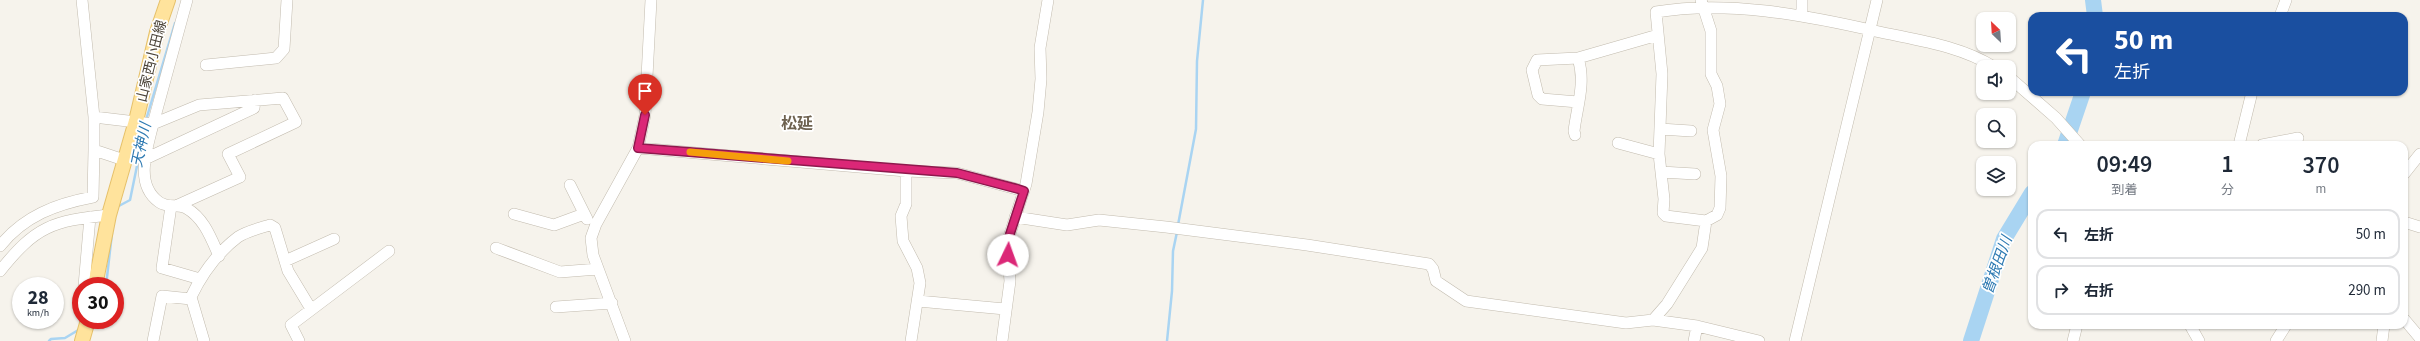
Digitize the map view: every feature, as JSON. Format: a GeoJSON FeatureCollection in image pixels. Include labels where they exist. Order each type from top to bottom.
{"type":"FeatureCollection","features":[{"type":"Feature","properties":{"kind":"main road","name":"山家西小田線"},"geometry":{"type":"LineString","coordinates":[[97,277],[109,215],[136,121],[157,32],[168,0]]}},
{"type":"Feature","properties":{"kind":"main road"},"geometry":{"type":"LineString","coordinates":[[82,341],[85,329]]}},
{"type":"Feature","properties":{"kind":"street"},"geometry":{"type":"LineString","coordinates":[[0,246],[11,232],[24,221],[69,201],[92,197],[94,117],[82,0]]}},
{"type":"Feature","properties":{"kind":"street"},"geometry":{"type":"LineString","coordinates":[[187,0],[153,124],[145,159],[144,175],[150,193],[160,203],[187,209],[204,223],[218,256]]}},
{"type":"Feature","properties":{"kind":"street"},"geometry":{"type":"LineString","coordinates":[[206,65],[276,58],[284,48],[287,0]]}},
{"type":"Feature","properties":{"kind":"street"},"geometry":{"type":"LineString","coordinates":[[625,341],[612,303],[592,255],[591,238],[638,148],[645,115],[651,0]]}},
{"type":"Feature","properties":{"kind":"street"},"geometry":{"type":"LineString","coordinates":[[1002,341],[1005,309],[1010,282],[1007,243],[1024,191],[1038,112],[1041,79],[1040,48],[1048,0]]}},
{"type":"Feature","properties":{"kind":"street"},"geometry":{"type":"LineString","coordinates":[[1802,0],[1802,11]]}},
{"type":"Feature","properties":{"kind":"street"},"geometry":{"type":"LineString","coordinates":[[1795,341],[1877,0]]}},
{"type":"Feature","properties":{"kind":"street"},"geometry":{"type":"LineString","coordinates":[[2282,12],[2286,0]]}},
{"type":"Feature","properties":{"kind":"street"},"geometry":{"type":"LineString","coordinates":[[1701,1],[1711,31],[1711,74],[1717,86],[1720,104],[1713,130],[1721,176],[1720,208],[1717,215],[1706,221],[1666,216],[1663,213],[1664,199],[1659,154],[1662,74],[1656,12],[1677,4],[1701,1],[1754,4],[1802,11],[1870,30],[1965,52],[1980,60]]}},
{"type":"Feature","properties":{"kind":"street"},"geometry":{"type":"LineString","coordinates":[[1578,102],[1542,99],[1538,95],[1532,70],[1537,60],[1578,58],[1658,34]]}},
{"type":"Feature","properties":{"kind":"street"},"geometry":{"type":"LineString","coordinates":[[1575,135],[1574,131],[1578,102],[1582,91],[1578,58]]}},
{"type":"Feature","properties":{"kind":"street"},"geometry":{"type":"LineString","coordinates":[[2016,83],[2028,94]]}},
{"type":"Feature","properties":{"kind":"street"},"geometry":{"type":"LineString","coordinates":[[2031,96],[2056,118],[2077,141]]}},
{"type":"Feature","properties":{"kind":"street"},"geometry":{"type":"LineString","coordinates":[[2239,141],[2251,96]]}},
{"type":"Feature","properties":{"kind":"street"},"geometry":{"type":"LineString","coordinates":[[94,117],[153,124],[199,105],[284,98],[296,122],[228,154],[240,177],[174,206]]}},
{"type":"Feature","properties":{"kind":"street"},"geometry":{"type":"LineString","coordinates":[[145,159],[254,108],[255,100]]}},
{"type":"Feature","properties":{"kind":"street"},"geometry":{"type":"LineString","coordinates":[[1660,129],[1691,131]]}},
{"type":"Feature","properties":{"kind":"street"},"geometry":{"type":"LineString","coordinates":[[2283,141],[2298,138]]}},
{"type":"Feature","properties":{"kind":"street"},"geometry":{"type":"LineString","coordinates":[[1618,143],[1659,154]]}},
{"type":"Feature","properties":{"kind":"street"},"geometry":{"type":"LineString","coordinates":[[638,148],[906,171],[957,173],[1024,191]]}},
{"type":"Feature","properties":{"kind":"street"},"geometry":{"type":"LineString","coordinates":[[94,150],[124,160]]}},
{"type":"Feature","properties":{"kind":"street"},"geometry":{"type":"LineString","coordinates":[[2408,169],[2420,154]]}},
{"type":"Feature","properties":{"kind":"street"},"geometry":{"type":"LineString","coordinates":[[906,171],[906,204],[901,216],[902,235],[903,241],[917,268],[920,283],[911,341]]}},
{"type":"Feature","properties":{"kind":"street"},"geometry":{"type":"LineString","coordinates":[[1661,172],[1695,174]]}},
{"type":"Feature","properties":{"kind":"street"},"geometry":{"type":"LineString","coordinates":[[570,184],[584,214],[594,230]]}},
{"type":"Feature","properties":{"kind":"street"},"geometry":{"type":"LineString","coordinates":[[174,206],[162,268],[200,279]]}},
{"type":"Feature","properties":{"kind":"street"},"geometry":{"type":"LineString","coordinates":[[514,214],[554,225],[584,214]]}},
{"type":"Feature","properties":{"kind":"street"},"geometry":{"type":"LineString","coordinates":[[0,271],[29,238],[69,219],[109,215]]}},
{"type":"Feature","properties":{"kind":"street"},"geometry":{"type":"LineString","coordinates":[[85,277],[90,217]]}},
{"type":"Feature","properties":{"kind":"street"},"geometry":{"type":"LineString","coordinates":[[1015,218],[1067,225],[1099,220],[1166,227],[1307,245],[1429,264],[1433,269],[1436,280],[1466,301],[1626,322],[1653,320],[1695,334],[1759,341]]}},
{"type":"Feature","properties":{"kind":"street"},"geometry":{"type":"LineString","coordinates":[[1653,320],[1667,304],[1702,248],[1706,221]]}},
{"type":"Feature","properties":{"kind":"street"},"geometry":{"type":"LineString","coordinates":[[2408,223],[2420,227]]}},
{"type":"Feature","properties":{"kind":"street"},"geometry":{"type":"LineString","coordinates":[[204,341],[191,299],[200,279],[218,256],[239,237],[270,225],[275,228],[288,271],[311,309]]}},
{"type":"Feature","properties":{"kind":"street"},"geometry":{"type":"LineString","coordinates":[[285,261],[334,239]]}},
{"type":"Feature","properties":{"kind":"street"},"geometry":{"type":"LineString","coordinates":[[496,248],[560,272],[598,269]]}},
{"type":"Feature","properties":{"kind":"street"},"geometry":{"type":"LineString","coordinates":[[299,341],[291,325],[389,251]]}},
{"type":"Feature","properties":{"kind":"street"},"geometry":{"type":"LineString","coordinates":[[153,341],[162,296],[191,299]]}},
{"type":"Feature","properties":{"kind":"street"},"geometry":{"type":"LineString","coordinates":[[918,301],[1005,309]]}},
{"type":"Feature","properties":{"kind":"street"},"geometry":{"type":"LineString","coordinates":[[556,307],[612,303]]}},
{"type":"Feature","properties":{"kind":"street"},"geometry":{"type":"LineString","coordinates":[[2408,324],[2420,338]]}},
{"type":"Feature","properties":{"kind":"street"},"geometry":{"type":"LineString","coordinates":[[2073,341],[2076,329]]}},
{"type":"Feature","properties":{"kind":"street"},"geometry":{"type":"LineString","coordinates":[[2194,329],[2199,341]]}},
{"type":"Feature","properties":{"kind":"street"},"geometry":{"type":"LineString","coordinates":[[2276,341],[2284,329]]}},
{"type":"Feature","properties":{"kind":"street"},"geometry":{"type":"LineString","coordinates":[[2382,341],[2384,329]]}},
{"type":"Feature","properties":{"kind":"waterway"},"geometry":{"type":"LineString","coordinates":[[1178,225],[1196,129],[1197,61],[1203,0]]}},
{"type":"Feature","properties":{"kind":"waterway","name":"曽根田川"},"geometry":{"type":"LineString","coordinates":[[2093,0],[2094,12]]}},
{"type":"Feature","properties":{"kind":"waterway","name":"天神川"},"geometry":{"type":"LineString","coordinates":[[146,120],[175,23]]}},
{"type":"Feature","properties":{"kind":"waterway","name":"曽根田川"},"geometry":{"type":"LineString","coordinates":[[2066,141],[2082,96]]}},
{"type":"Feature","properties":{"kind":"waterway","name":"天神川"},"geometry":{"type":"LineString","coordinates":[[117,207],[130,200],[145,127]]}},
{"type":"Feature","properties":{"kind":"waterway","name":"曽根田川"},"geometry":{"type":"LineString","coordinates":[[1971,341],[2004,239],[2028,200]]}},
{"type":"Feature","properties":{"kind":"waterway"},"geometry":{"type":"LineString","coordinates":[[1167,341],[1172,291],[1173,251],[1177,232]]}},
{"type":"Feature","properties":{"kind":"waterway","name":"天神川"},"geometry":{"type":"LineString","coordinates":[[107,277],[112,233]]}},
{"type":"Feature","properties":{"kind":"waterway","name":"天神川"},"geometry":{"type":"LineString","coordinates":[[49,341],[51,339],[65,338],[80,329]]}},
{"type":"Feature","properties":{"kind":"slow traffic"},"geometry":{"type":"LineString","coordinates":[[690,152],[788,161]]}},
{"type":"Feature","properties":{"kind":"district","name":"松延"},"geometry":{"type":"Point","coordinates":[797,123]}},
{"type":"Feature","properties":{"kind":"route"},"geometry":{"type":"LineString","coordinates":[[645,115],[638,148],[917,172],[957,173],[1024,191],[1007,243],[1008,255]]}}]}
